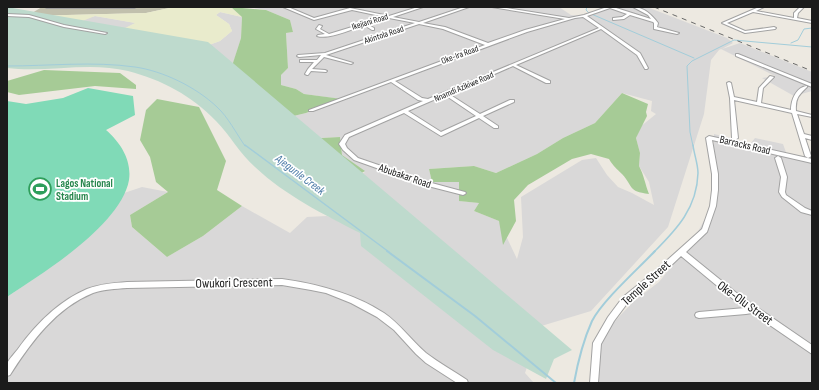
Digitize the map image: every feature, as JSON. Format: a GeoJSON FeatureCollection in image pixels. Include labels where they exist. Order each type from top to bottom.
{"type":"FeatureCollection","features":[{"type":"Feature","properties":{"kind":"street"},"geometry":{"type":"LineString","coordinates":[[47,7],[134,7],[129,11]]}},
{"type":"Feature","properties":{"kind":"street"},"geometry":{"type":"LineString","coordinates":[[285,7],[312,19],[359,7]]}},
{"type":"Feature","properties":{"kind":"street","name":"Ikejiani Road"},"geometry":{"type":"LineString","coordinates":[[319,36],[329,35],[421,7]]}},
{"type":"Feature","properties":{"kind":"street","name":"Akintola Road"},"geometry":{"type":"LineString","coordinates":[[299,56],[325,55],[370,42],[466,7]]}},
{"type":"Feature","properties":{"kind":"street"},"geometry":{"type":"LineString","coordinates":[[494,7],[552,16],[574,17]]}},
{"type":"Feature","properties":{"kind":"street"},"geometry":{"type":"LineString","coordinates":[[610,7],[628,14],[654,21]]}},
{"type":"Feature","properties":{"kind":"street","name":"Oke-Ira Road"},"geometry":{"type":"LineString","coordinates":[[311,110],[526,32],[610,7]]}},
{"type":"Feature","properties":{"kind":"street"},"geometry":{"type":"LineString","coordinates":[[636,7],[647,13],[656,23],[655,28],[677,32]]}},
{"type":"Feature","properties":{"kind":"street"},"geometry":{"type":"LineString","coordinates":[[762,7],[724,23],[745,32],[774,28]]}},
{"type":"Feature","properties":{"kind":"street"},"geometry":{"type":"LineString","coordinates":[[795,19],[796,13],[802,7]]}},
{"type":"Feature","properties":{"kind":"street"},"geometry":{"type":"LineString","coordinates":[[342,16],[348,10]]}},
{"type":"Feature","properties":{"kind":"street"},"geometry":{"type":"LineString","coordinates":[[348,10],[420,23],[460,33],[489,45]]}},
{"type":"Feature","properties":{"kind":"street"},"geometry":{"type":"LineString","coordinates":[[754,11],[812,22]]}},
{"type":"Feature","properties":{"kind":"street"},"geometry":{"type":"LineString","coordinates":[[614,19],[623,18],[628,14],[647,13]]}},
{"type":"Feature","properties":{"kind":"street"},"geometry":{"type":"LineString","coordinates":[[588,14],[601,28],[639,54],[646,68]]}},
{"type":"Feature","properties":{"kind":"street"},"geometry":{"type":"LineString","coordinates":[[7,15],[29,16],[64,26],[105,33]]}},
{"type":"Feature","properties":{"kind":"street"},"geometry":{"type":"LineString","coordinates":[[324,17],[328,21]]}},
{"type":"Feature","properties":{"kind":"street"},"geometry":{"type":"LineString","coordinates":[[364,24],[373,28]]}},
{"type":"Feature","properties":{"kind":"street"},"geometry":{"type":"LineString","coordinates":[[320,26],[318,29],[329,35]]}},
{"type":"Feature","properties":{"kind":"street","name":"Nnamdi Azikiwe Road"},"geometry":{"type":"LineString","coordinates":[[350,155],[342,144],[347,136],[515,66],[601,28]]}},
{"type":"Feature","properties":{"kind":"street"},"geometry":{"type":"LineString","coordinates":[[325,71],[308,72],[325,55],[351,63]]}},
{"type":"Feature","properties":{"kind":"street"},"geometry":{"type":"LineString","coordinates":[[737,55],[812,86]]}},
{"type":"Feature","properties":{"kind":"street"},"geometry":{"type":"LineString","coordinates":[[301,61],[319,61]]}},
{"type":"Feature","properties":{"kind":"street"},"geometry":{"type":"LineString","coordinates":[[515,66],[548,82]]}},
{"type":"Feature","properties":{"kind":"street"},"geometry":{"type":"LineString","coordinates":[[759,102],[761,88],[772,78]]}},
{"type":"Feature","properties":{"kind":"street"},"geometry":{"type":"LineString","coordinates":[[392,81],[420,98],[429,101]]}},
{"type":"Feature","properties":{"kind":"street"},"geometry":{"type":"LineString","coordinates":[[729,83],[732,98],[735,138]]}},
{"type":"Feature","properties":{"kind":"street"},"geometry":{"type":"LineString","coordinates":[[805,87],[795,97],[792,111],[810,158]]}},
{"type":"Feature","properties":{"kind":"street"},"geometry":{"type":"LineString","coordinates":[[446,94],[496,127]]}},
{"type":"Feature","properties":{"kind":"street"},"geometry":{"type":"LineString","coordinates":[[415,107],[420,98]]}},
{"type":"Feature","properties":{"kind":"street"},"geometry":{"type":"LineString","coordinates":[[732,98],[759,102],[812,116]]}},
{"type":"Feature","properties":{"kind":"street"},"geometry":{"type":"LineString","coordinates":[[405,111],[440,134],[512,101]]}},
{"type":"Feature","properties":{"kind":"street"},"geometry":{"type":"LineString","coordinates":[[802,135],[812,138]]}},
{"type":"Feature","properties":{"kind":"street","name":"Barracks Road"},"geometry":{"type":"LineString","coordinates":[[681,252],[705,230],[713,206],[715,174],[709,138],[810,158]]}},
{"type":"Feature","properties":{"kind":"street","name":"Abubakar Road"},"geometry":{"type":"LineString","coordinates":[[350,155],[364,162],[426,184],[462,193]]}},
{"type":"Feature","properties":{"kind":"street"},"geometry":{"type":"LineString","coordinates":[[778,158],[784,177],[782,192],[784,196],[803,210],[812,213]]}},
{"type":"Feature","properties":{"kind":"street","name":"Oke-Olu Street"},"geometry":{"type":"LineString","coordinates":[[681,252],[709,277],[812,350]]}},
{"type":"Feature","properties":{"kind":"street","name":"Temple Street"},"geometry":{"type":"LineString","coordinates":[[594,383],[597,343],[611,319],[626,299],[681,252]]}},
{"type":"Feature","properties":{"kind":"street","name":"Owukori Crescent"},"geometry":{"type":"LineString","coordinates":[[7,372],[26,343],[42,326],[74,300],[100,288],[139,285],[282,282],[298,284],[345,297],[380,315],[393,324],[428,359],[464,383]]}},
{"type":"Feature","properties":{"kind":"street"},"geometry":{"type":"LineString","coordinates":[[699,315],[746,312],[754,309]]}},
{"type":"Feature","properties":{"kind":"shaded area"},"geometry":{"type":"Polygon","coordinates":[[[7,7],[208,42],[572,350],[554,359],[546,379],[493,350],[361,246],[360,233],[305,204],[279,187],[250,162],[221,126],[196,103],[164,84],[141,75],[113,68],[7,68],[7,7]]]}},
{"type":"Feature","properties":{"kind":"shaded area"},"geometry":{"type":"Polygon","coordinates":[[[42,7],[174,7],[146,13],[27,16],[42,7]]]}},
{"type":"Feature","properties":{"kind":"shaded area"},"geometry":{"type":"Polygon","coordinates":[[[174,7],[231,7],[242,17],[220,12],[216,15],[229,24],[232,31],[220,41],[192,51],[173,55],[121,57],[108,63],[84,65],[88,60],[30,60],[7,50],[7,24],[21,20],[27,16],[146,13],[174,7]],[[95,16],[65,28],[58,26],[38,35],[93,44],[135,23],[95,16]]]}},
{"type":"Feature","properties":{"kind":"shaded area"},"geometry":{"type":"Polygon","coordinates":[[[248,7],[559,7],[571,15],[584,16],[615,7],[647,7],[727,38],[733,43],[722,49],[740,43],[812,72],[812,91],[794,96],[762,78],[775,76],[721,49],[719,50],[711,60],[704,114],[668,227],[591,311],[538,327],[407,263],[348,215],[255,155],[241,141],[226,117],[207,98],[198,92],[139,66],[111,64],[53,67],[7,66],[7,50],[30,60],[88,60],[85,65],[108,63],[121,57],[173,55],[192,51],[220,41],[232,31],[229,24],[216,15],[220,12],[242,17],[241,38],[225,90],[223,102],[230,110],[243,109],[254,137],[270,159],[289,171],[333,190],[365,172],[342,155],[340,137],[302,139],[281,119],[306,113],[341,99],[304,94],[296,89],[281,85],[281,75],[288,68],[286,33],[293,32],[290,20],[266,10],[248,7]],[[622,93],[595,123],[563,138],[537,154],[496,173],[474,166],[429,169],[432,182],[459,181],[460,201],[479,203],[474,211],[499,221],[517,259],[523,237],[521,197],[582,160],[596,158],[607,175],[618,187],[654,205],[649,182],[639,166],[640,153],[636,138],[640,127],[656,114],[651,111],[652,101],[622,93]]]}},
{"type":"Feature","properties":{"kind":"shaded area"},"geometry":{"type":"Polygon","coordinates":[[[95,16],[136,23],[93,44],[58,26],[95,16]]]}},
{"type":"Feature","properties":{"kind":"shaded area"},"geometry":{"type":"Polygon","coordinates":[[[714,134],[751,143],[755,138],[783,144],[787,155],[812,161],[812,383],[596,383],[595,342],[634,301],[659,282],[695,237],[712,206],[714,134]]]}},
{"type":"Feature","properties":{"kind":"shaded area"},"geometry":{"type":"Polygon","coordinates":[[[142,187],[168,192],[130,215],[132,227],[167,257],[203,236],[242,206],[290,233],[307,217],[327,216],[358,230],[531,355],[525,373],[534,383],[7,383],[7,297],[41,274],[92,234],[107,219],[124,193],[142,187]]]}},
{"type":"Feature","properties":{"kind":"green space"},"geometry":{"type":"Polygon","coordinates":[[[231,7],[266,10],[290,20],[293,32],[286,33],[288,68],[281,75],[281,85],[296,89],[304,94],[342,99],[306,113],[281,119],[303,139],[340,137],[342,155],[365,171],[333,190],[232,66],[241,38],[242,17],[231,7]]]}},
{"type":"Feature","properties":{"kind":"green space"},"geometry":{"type":"Polygon","coordinates":[[[44,70],[120,73],[136,85],[136,89],[95,86],[19,95],[7,92],[7,81],[44,70]]]}},
{"type":"Feature","properties":{"kind":"green space"},"geometry":{"type":"Polygon","coordinates":[[[88,88],[133,96],[135,115],[106,130],[116,140],[124,152],[129,165],[129,180],[123,197],[112,214],[78,246],[40,275],[7,297],[7,101],[26,104],[63,98],[88,88]]]}},
{"type":"Feature","properties":{"kind":"green space"},"geometry":{"type":"Polygon","coordinates":[[[622,93],[648,104],[646,112],[647,116],[636,138],[640,153],[639,166],[649,194],[634,190],[626,178],[609,159],[591,154],[572,159],[528,185],[514,200],[516,221],[503,245],[499,221],[474,211],[479,203],[459,201],[459,182],[432,182],[429,169],[474,166],[496,173],[537,154],[563,138],[595,123],[622,93]]]}},
{"type":"Feature","properties":{"kind":"green space"},"geometry":{"type":"Polygon","coordinates":[[[157,99],[199,107],[226,161],[217,190],[242,206],[203,236],[167,257],[132,227],[130,215],[168,192],[156,182],[150,157],[140,140],[146,110],[157,99]]]}},
{"type":"Feature","properties":{"kind":"waterway"},"geometry":{"type":"LineString","coordinates":[[587,7],[586,10],[589,13],[694,58]]}},
{"type":"Feature","properties":{"kind":"waterway"},"geometry":{"type":"LineString","coordinates":[[791,43],[798,40],[804,29],[812,28]]}},
{"type":"Feature","properties":{"kind":"waterway"},"geometry":{"type":"LineString","coordinates":[[693,146],[690,132],[687,66],[692,61],[734,40],[812,47]]}},
{"type":"Feature","properties":{"kind":"waterway","name":"Ajegunle Creek"},"geometry":{"type":"LineString","coordinates":[[7,66],[103,64],[135,67],[157,72],[179,81],[209,100],[225,115],[245,146]]}},
{"type":"Feature","properties":{"kind":"waterway","name":"Ajegunle Creek"},"geometry":{"type":"LineString","coordinates":[[245,145],[389,252]]}},
{"type":"Feature","properties":{"kind":"waterway"},"geometry":{"type":"LineString","coordinates":[[654,252],[678,226],[690,207],[694,197],[698,173],[693,145]]}},
{"type":"Feature","properties":{"kind":"waterway","name":"Ajegunle Creek"},"geometry":{"type":"LineString","coordinates":[[387,251],[475,316],[556,383]]}},
{"type":"Feature","properties":{"kind":"waterway"},"geometry":{"type":"LineString","coordinates":[[574,383],[581,351],[592,321],[612,294],[654,252]]}},
{"type":"Feature","properties":{"kind":"railway"},"geometry":{"type":"LineString","coordinates":[[654,7],[812,71]]}},
{"type":"Feature","properties":{"kind":"place","name":"Lagos National Stadium"},"geometry":{"type":"Point","coordinates":[40,189]}}]}
